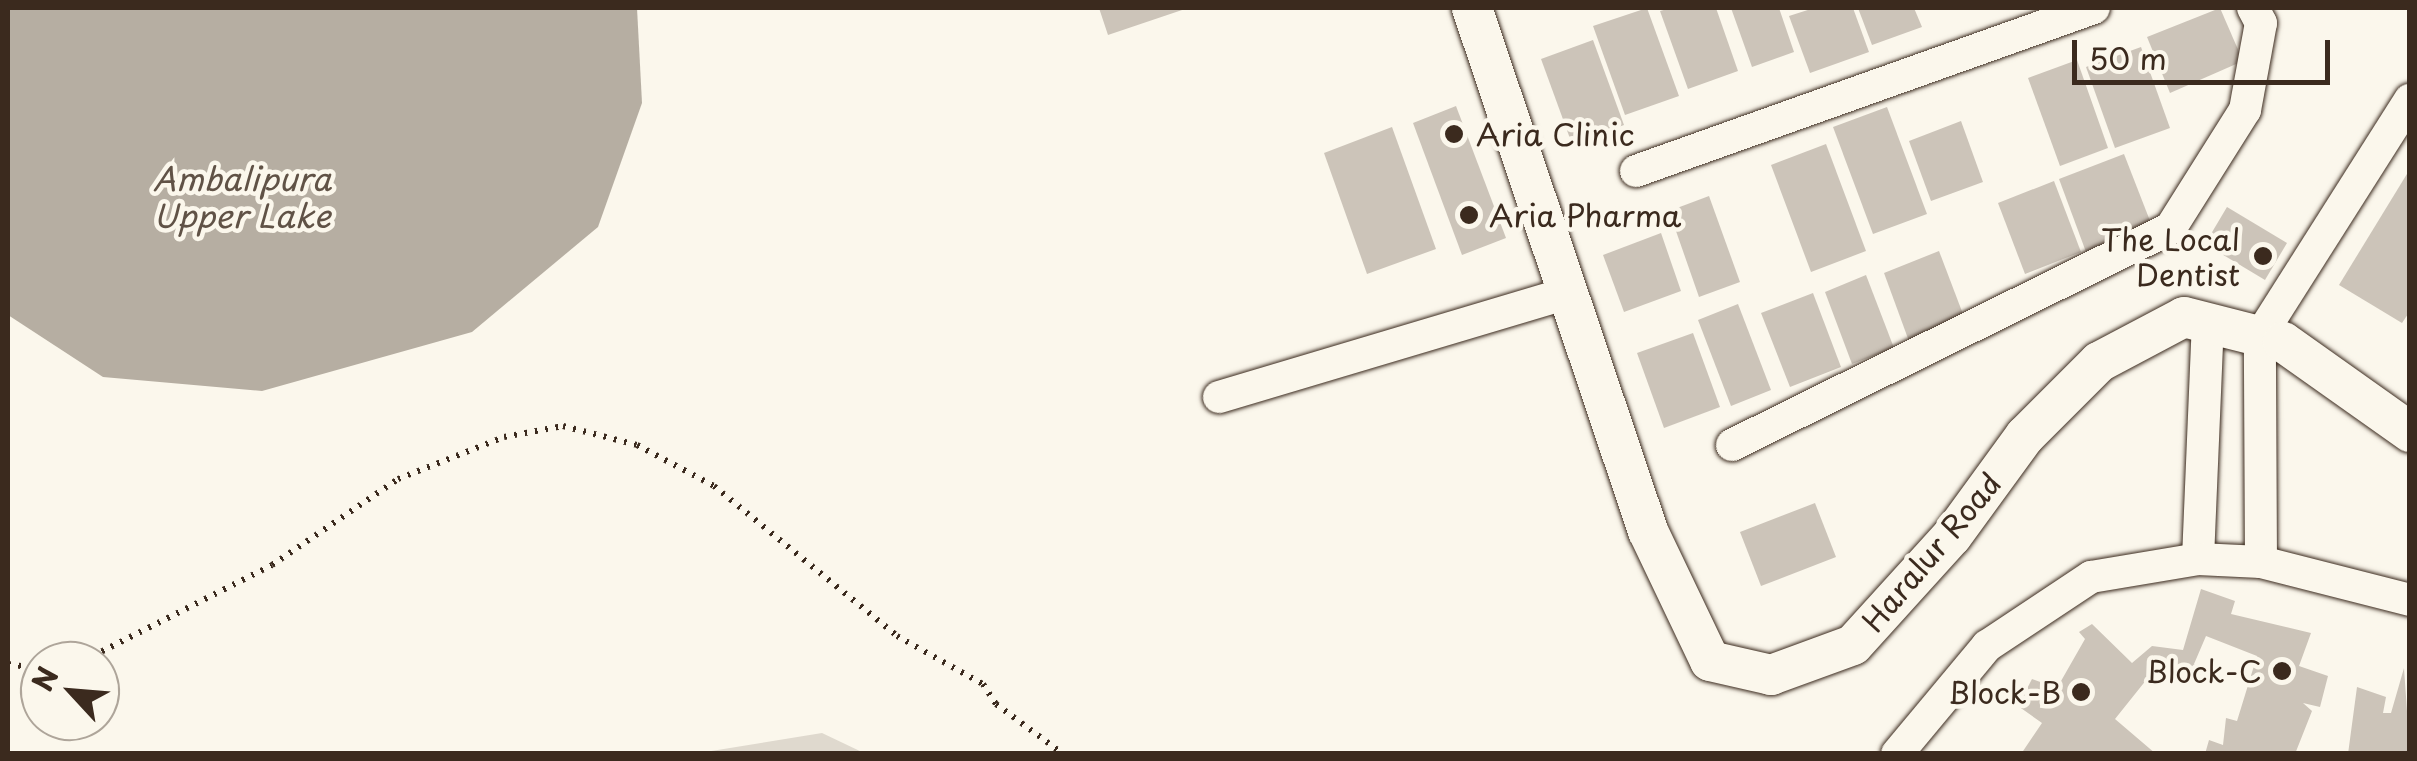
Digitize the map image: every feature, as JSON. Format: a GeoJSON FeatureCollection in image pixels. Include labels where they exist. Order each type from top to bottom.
{"type":"FeatureCollection","features":[{"type":"Feature","properties":{"kind":"street","name":"Haralur Road"},"geometry":{"type":"LineString","coordinates":[[1472,8],[1648,531],[1710,661],[1771,675],[1853,645],[1952,536],[2025,436],[2099,362],[2184,317],[2284,342],[2410,432]]}},
{"type":"Feature","properties":{"kind":"street"},"geometry":{"type":"LineString","coordinates":[[1636,170],[2094,8]]}},
{"type":"Feature","properties":{"kind":"street"},"geometry":{"type":"LineString","coordinates":[[1732,445],[2170,229],[2246,110],[2261,23],[2253,8]]}},
{"type":"Feature","properties":{"kind":"street"},"geometry":{"type":"LineString","coordinates":[[2261,562],[2260,336],[2410,100]]}},
{"type":"Feature","properties":{"kind":"street"},"geometry":{"type":"LineString","coordinates":[[1219,398],[1568,293]]}},
{"type":"Feature","properties":{"kind":"street"},"geometry":{"type":"LineString","coordinates":[[2198,558],[2208,323]]}},
{"type":"Feature","properties":{"kind":"street"},"geometry":{"type":"LineString","coordinates":[[1897,754],[1987,646],[2090,577],[2198,558],[2261,562],[2410,600]]}},
{"type":"Feature","properties":{"kind":"path"},"geometry":{"type":"LineString","coordinates":[[120,642],[272,565],[398,479],[504,437],[563,426],[637,445],[714,486],[896,636],[983,684],[1063,754]]}},
{"type":"Feature","properties":{"kind":"shaded area"},"geometry":{"type":"Polygon","coordinates":[[[822,733],[864,753],[699,753],[822,733]]]}},
{"type":"Feature","properties":{"kind":"water","name":"Ambalipura Upper Lake"},"geometry":{"type":"Polygon","coordinates":[[[8,8],[637,8],[642,103],[598,227],[472,332],[262,391],[103,377],[8,315],[8,8]]]}},
{"type":"Feature","properties":{"kind":"building"},"geometry":{"type":"Polygon","coordinates":[[[1099,8],[1188,8],[1108,35],[1099,8]]]}},
{"type":"Feature","properties":{"kind":"building"},"geometry":{"type":"Polygon","coordinates":[[[1647,8],[1679,96],[1625,115],[1593,26],[1647,8]]]}},
{"type":"Feature","properties":{"kind":"building"},"geometry":{"type":"Polygon","coordinates":[[[1716,8],[1738,71],[1688,89],[1660,11],[1716,8]]]}},
{"type":"Feature","properties":{"kind":"building"},"geometry":{"type":"Polygon","coordinates":[[[1731,8],[1779,8],[1794,52],[1752,67],[1731,8]]]}},
{"type":"Feature","properties":{"kind":"building"},"geometry":{"type":"Polygon","coordinates":[[[1814,8],[1853,8],[1869,52],[1810,73],[1789,16],[1814,8]]]}},
{"type":"Feature","properties":{"kind":"building"},"geometry":{"type":"Polygon","coordinates":[[[1858,8],[1914,8],[1922,27],[1872,45],[1858,8]]]}},
{"type":"Feature","properties":{"kind":"building"},"geometry":{"type":"Polygon","coordinates":[[[2220,8],[2243,61],[2170,93],[2147,37],[2220,8]]]}},
{"type":"Feature","properties":{"kind":"building"},"geometry":{"type":"Polygon","coordinates":[[[1593,40],[1624,125],[1572,144],[1541,59],[1593,40]]]}},
{"type":"Feature","properties":{"kind":"building"},"geometry":{"type":"Polygon","coordinates":[[[2141,47],[2170,128],[2115,148],[2086,67],[2141,47]]]}},
{"type":"Feature","properties":{"kind":"building"},"geometry":{"type":"Polygon","coordinates":[[[2077,60],[2108,148],[2060,166],[2028,78],[2077,60]]]}},
{"type":"Feature","properties":{"kind":"building"},"geometry":{"type":"Polygon","coordinates":[[[1456,106],[1506,238],[1462,255],[1413,123],[1456,106]]]}},
{"type":"Feature","properties":{"kind":"building"},"geometry":{"type":"Polygon","coordinates":[[[1887,107],[1927,214],[1873,234],[1833,127],[1887,107]]]}},
{"type":"Feature","properties":{"kind":"building"},"geometry":{"type":"Polygon","coordinates":[[[1961,121],[1983,182],[1931,201],[1909,141],[1961,121]]]}},
{"type":"Feature","properties":{"kind":"building"},"geometry":{"type":"Polygon","coordinates":[[[1392,127],[1436,249],[1367,274],[1324,153],[1392,127]]]}},
{"type":"Feature","properties":{"kind":"building"},"geometry":{"type":"Polygon","coordinates":[[[1826,144],[1866,251],[1811,272],[1771,165],[1826,144]]]}},
{"type":"Feature","properties":{"kind":"building"},"geometry":{"type":"Polygon","coordinates":[[[2124,154],[2152,226],[2086,252],[2059,179],[2124,154]]]}},
{"type":"Feature","properties":{"kind":"building"},"geometry":{"type":"Polygon","coordinates":[[[2410,169],[2410,311],[2402,323],[2339,285],[2410,169]]]}},
{"type":"Feature","properties":{"kind":"building"},"geometry":{"type":"Polygon","coordinates":[[[2054,181],[2081,252],[2025,274],[1998,203],[2054,181]]]}},
{"type":"Feature","properties":{"kind":"building"},"geometry":{"type":"Polygon","coordinates":[[[1709,196],[1740,282],[1699,297],[1669,211],[1709,196]]]}},
{"type":"Feature","properties":{"kind":"building"},"geometry":{"type":"Polygon","coordinates":[[[2227,207],[2287,243],[2265,280],[2205,244],[2227,207]]]}},
{"type":"Feature","properties":{"kind":"building"},"geometry":{"type":"Polygon","coordinates":[[[1661,233],[1681,291],[1624,312],[1603,255],[1661,233]]]}},
{"type":"Feature","properties":{"kind":"building"},"geometry":{"type":"Polygon","coordinates":[[[1939,251],[1966,322],[1910,344],[1884,273],[1939,251]]]}},
{"type":"Feature","properties":{"kind":"building"},"geometry":{"type":"Polygon","coordinates":[[[1866,275],[1894,348],[1852,364],[1825,292],[1866,275]]]}},
{"type":"Feature","properties":{"kind":"building"},"geometry":{"type":"Polygon","coordinates":[[[1813,293],[1841,367],[1790,387],[1761,313],[1813,293]]]}},
{"type":"Feature","properties":{"kind":"building"},"geometry":{"type":"Polygon","coordinates":[[[1738,304],[1771,390],[1731,406],[1698,320],[1738,304]]]}},
{"type":"Feature","properties":{"kind":"building"},"geometry":{"type":"Polygon","coordinates":[[[1693,333],[1720,407],[1664,428],[1637,353],[1693,333]]]}},
{"type":"Feature","properties":{"kind":"building"},"geometry":{"type":"Polygon","coordinates":[[[1815,503],[1836,557],[1761,586],[1740,532],[1815,503]]]}},
{"type":"Feature","properties":{"kind":"building"},"geometry":{"type":"Polygon","coordinates":[[[2201,589],[2235,601],[2231,614],[2311,633],[2299,666],[2328,676],[2320,707],[2303,703],[2312,711],[2295,754],[2205,754],[2209,740],[2223,745],[2226,718],[2237,721],[2257,656],[2206,636],[2194,664],[2213,672],[2209,684],[2175,670],[2151,674],[2115,719],[2156,754],[2021,754],[2042,723],[2018,706],[2032,679],[2057,688],[2085,639],[2079,632],[2092,624],[2132,663],[2152,646],[2183,650],[2201,589]]]}},
{"type":"Feature","properties":{"kind":"building"},"geometry":{"type":"Polygon","coordinates":[[[2404,668],[2410,754],[2348,754],[2357,687],[2386,697],[2383,713],[2391,713],[2404,668]]]}},
{"type":"Feature","properties":{"kind":"place","name":"Aria Clinic"},"geometry":{"type":"Point","coordinates":[1454,134]}},
{"type":"Feature","properties":{"kind":"place","name":"Aria Pharma"},"geometry":{"type":"Point","coordinates":[1469,215]}},
{"type":"Feature","properties":{"kind":"place","name":"The Local Dentist"},"geometry":{"type":"Point","coordinates":[2263,256]}},
{"type":"Feature","properties":{"kind":"place","name":"Block-C"},"geometry":{"type":"Point","coordinates":[2282,671]}},
{"type":"Feature","properties":{"kind":"place","name":"Block-B"},"geometry":{"type":"Point","coordinates":[2081,692]}}]}
